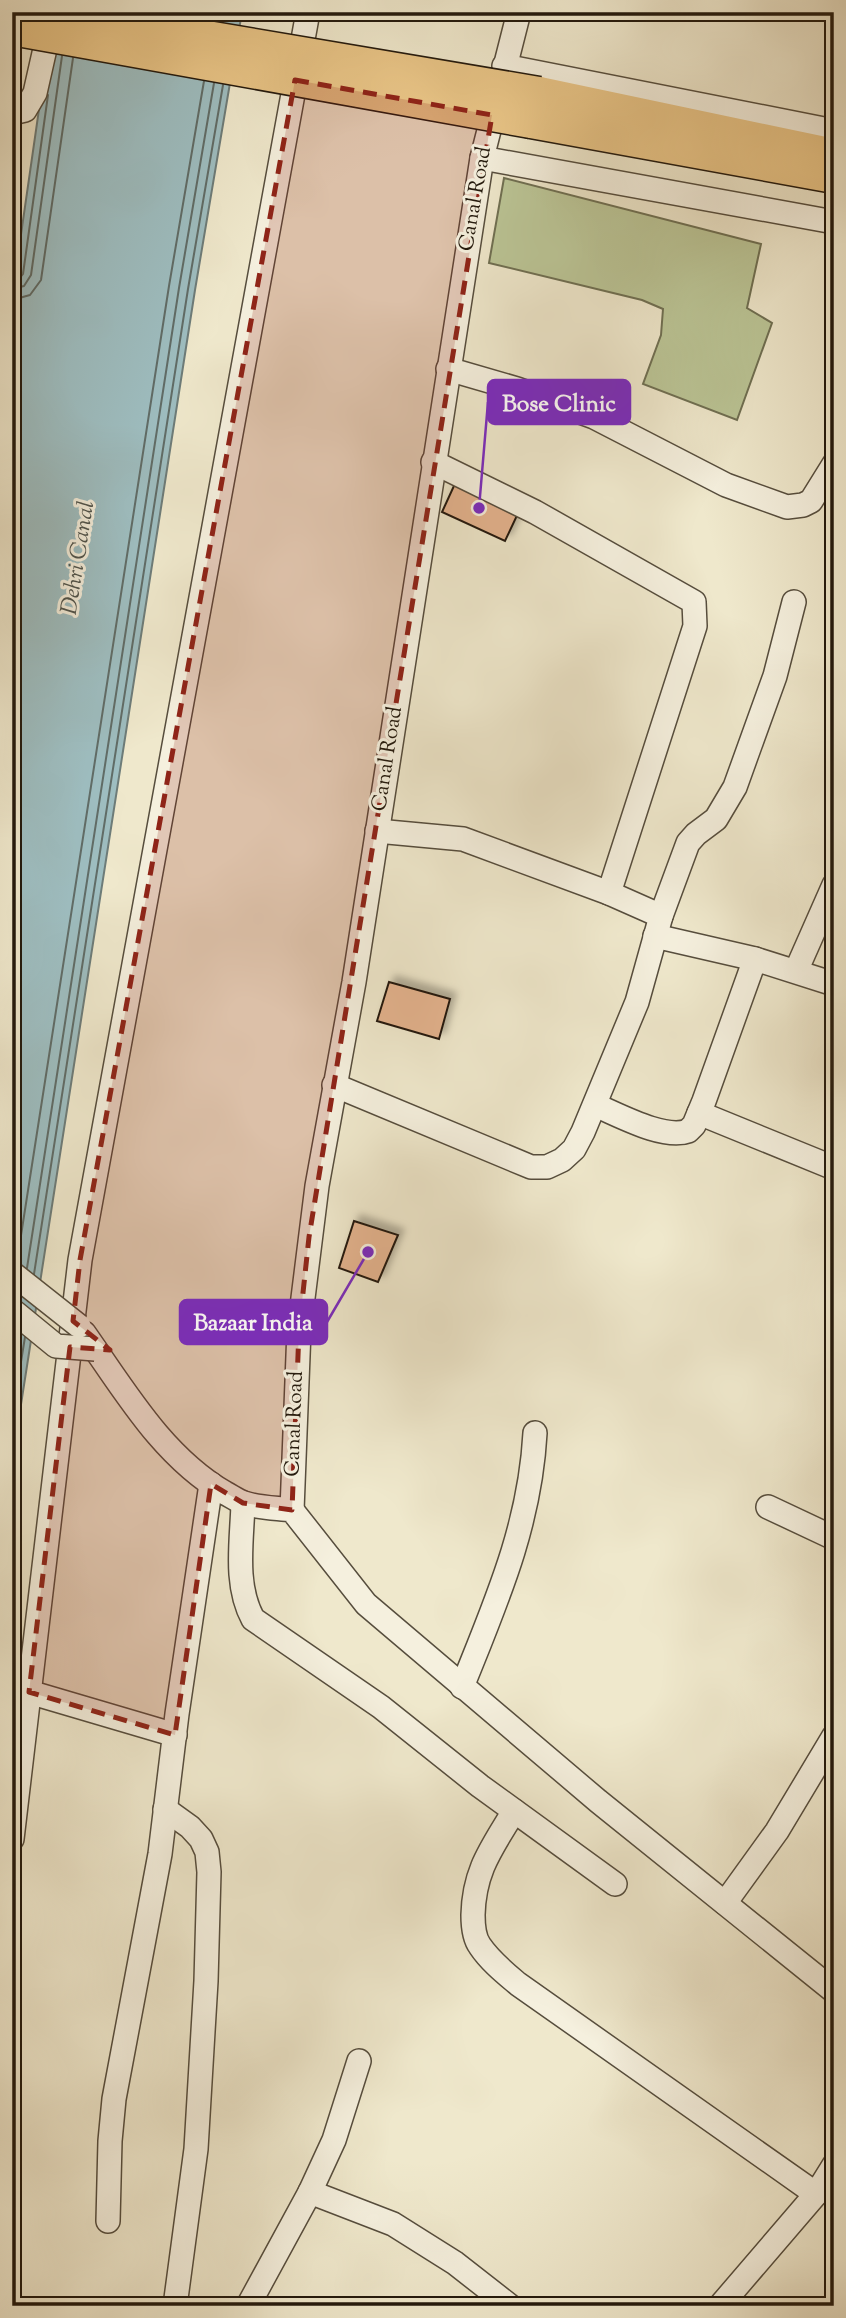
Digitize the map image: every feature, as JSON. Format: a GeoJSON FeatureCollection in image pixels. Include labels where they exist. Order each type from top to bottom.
{"type":"FeatureCollection","features":[{"type":"Feature","properties":{"kind":"highway"},"geometry":{"type":"LineString","coordinates":[[56,12],[535,107],[834,177]]}},
{"type":"Feature","properties":{"kind":"highway"},"geometry":{"type":"LineString","coordinates":[[12,29],[535,107],[834,155]]}},
{"type":"Feature","properties":{"kind":"street"},"geometry":{"type":"LineString","coordinates":[[12,113],[25,110],[35,93],[56,12]]}},
{"type":"Feature","properties":{"kind":"street"},"geometry":{"type":"LineString","coordinates":[[12,1839],[80,1260],[307,12]]}},
{"type":"Feature","properties":{"kind":"street","name":"Canal Road"},"geometry":{"type":"LineString","coordinates":[[292,1510],[294,1420],[303,1289],[334,1085],[354,982],[482,158],[519,12]]}},
{"type":"Feature","properties":{"kind":"street"},"geometry":{"type":"LineString","coordinates":[[504,66],[834,131]]}},
{"type":"Feature","properties":{"kind":"street"},"geometry":{"type":"LineString","coordinates":[[482,158],[834,222]]}},
{"type":"Feature","properties":{"kind":"street"},"geometry":{"type":"LineString","coordinates":[[448,369],[517,389],[594,417],[726,485],[787,507],[811,501],[834,464]]}},
{"type":"Feature","properties":{"kind":"street"},"geometry":{"type":"LineString","coordinates":[[433,462],[535,512],[694,602],[695,626],[609,893]]}},
{"type":"Feature","properties":{"kind":"street"},"geometry":{"type":"LineString","coordinates":[[334,1085],[531,1167],[547,1167],[562,1160],[574,1149],[637,1002],[658,926],[688,843],[716,819],[736,786],[775,676],[794,602]]}},
{"type":"Feature","properties":{"kind":"street"},"geometry":{"type":"LineString","coordinates":[[377,831],[463,839],[609,893],[658,926],[834,984]]}},
{"type":"Feature","properties":{"kind":"street"},"geometry":{"type":"LineString","coordinates":[[796,971],[834,885]]}},
{"type":"Feature","properties":{"kind":"street"},"geometry":{"type":"LineString","coordinates":[[595,1105],[652,1128],[681,1134],[688,1131],[699,1113],[755,959]]}},
{"type":"Feature","properties":{"kind":"street"},"geometry":{"type":"LineString","coordinates":[[699,1113],[834,1168]]}},
{"type":"Feature","properties":{"kind":"street"},"geometry":{"type":"LineString","coordinates":[[12,1273],[79,1326],[154,1430],[180,1459],[211,1484],[243,1503],[292,1510],[366,1604],[462,1687],[834,1991]]}},
{"type":"Feature","properties":{"kind":"street"},"geometry":{"type":"LineString","coordinates":[[12,1310],[56,1346],[95,1349]]}},
{"type":"Feature","properties":{"kind":"street"},"geometry":{"type":"LineString","coordinates":[[462,1687],[508,1568],[525,1515],[535,1433]]}},
{"type":"Feature","properties":{"kind":"street"},"geometry":{"type":"LineString","coordinates":[[108,2221],[114,2098],[160,1854],[211,1484]]}},
{"type":"Feature","properties":{"kind":"street"},"geometry":{"type":"LineString","coordinates":[[243,1503],[240,1569],[247,1607],[254,1619],[263,1628],[381,1707],[514,1811],[615,1884]]}},
{"type":"Feature","properties":{"kind":"street"},"geometry":{"type":"LineString","coordinates":[[768,1507],[834,1538]]}},
{"type":"Feature","properties":{"kind":"street"},"geometry":{"type":"LineString","coordinates":[[29,1692],[175,1735]]}},
{"type":"Feature","properties":{"kind":"street"},"geometry":{"type":"LineString","coordinates":[[724,1903],[777,1831],[834,1736]]}},
{"type":"Feature","properties":{"kind":"street"},"geometry":{"type":"LineString","coordinates":[[165,1809],[190,1827],[201,1839],[207,1852],[209,1872],[206,1982],[195,2150],[175,2306]]}},
{"type":"Feature","properties":{"kind":"street"},"geometry":{"type":"LineString","coordinates":[[514,1811],[477,1878],[473,1923],[478,1944],[492,1961],[518,1984],[827,2182],[730,2303]]}},
{"type":"Feature","properties":{"kind":"street"},"geometry":{"type":"LineString","coordinates":[[248,2306],[310,2192],[334,2140],[359,2061]]}},
{"type":"Feature","properties":{"kind":"street"},"geometry":{"type":"LineString","coordinates":[[310,2192],[393,2224],[455,2263],[510,2306]]}},
{"type":"Feature","properties":{"kind":"highlighted area"},"geometry":{"type":"Polygon","coordinates":[[[295,80],[492,115],[309,1237],[299,1330],[292,1510],[243,1503],[211,1484],[175,1735],[29,1692],[70,1347],[110,1350],[73,1321],[80,1260],[295,80]]]}},
{"type":"Feature","properties":{"kind":"green space"},"geometry":{"type":"Polygon","coordinates":[[[504,178],[761,244],[747,308],[772,323],[737,420],[643,384],[661,335],[663,309],[642,300],[489,263],[504,178]]]}},
{"type":"Feature","properties":{"kind":"water","name":"Dehri Canal"},"geometry":{"type":"Polygon","coordinates":[[[53,12],[242,12],[195,290],[12,1462],[12,297],[53,12]]]}},
{"type":"Feature","properties":{"kind":"building"},"geometry":{"type":"Polygon","coordinates":[[[458,477],[521,507],[505,541],[442,512],[458,477]]]}},
{"type":"Feature","properties":{"kind":"building"},"geometry":{"type":"Polygon","coordinates":[[[389,982],[450,999],[439,1039],[377,1021],[389,982]]]}},
{"type":"Feature","properties":{"kind":"building"},"geometry":{"type":"Polygon","coordinates":[[[354,1221],[398,1235],[378,1282],[339,1268],[354,1221]]]}},
{"type":"Feature","properties":{"kind":"place","name":"Bose Clinic"},"geometry":{"type":"Point","coordinates":[479,508]}},
{"type":"Feature","properties":{"kind":"place","name":"Bazaar India"},"geometry":{"type":"Point","coordinates":[368,1252]}}]}
